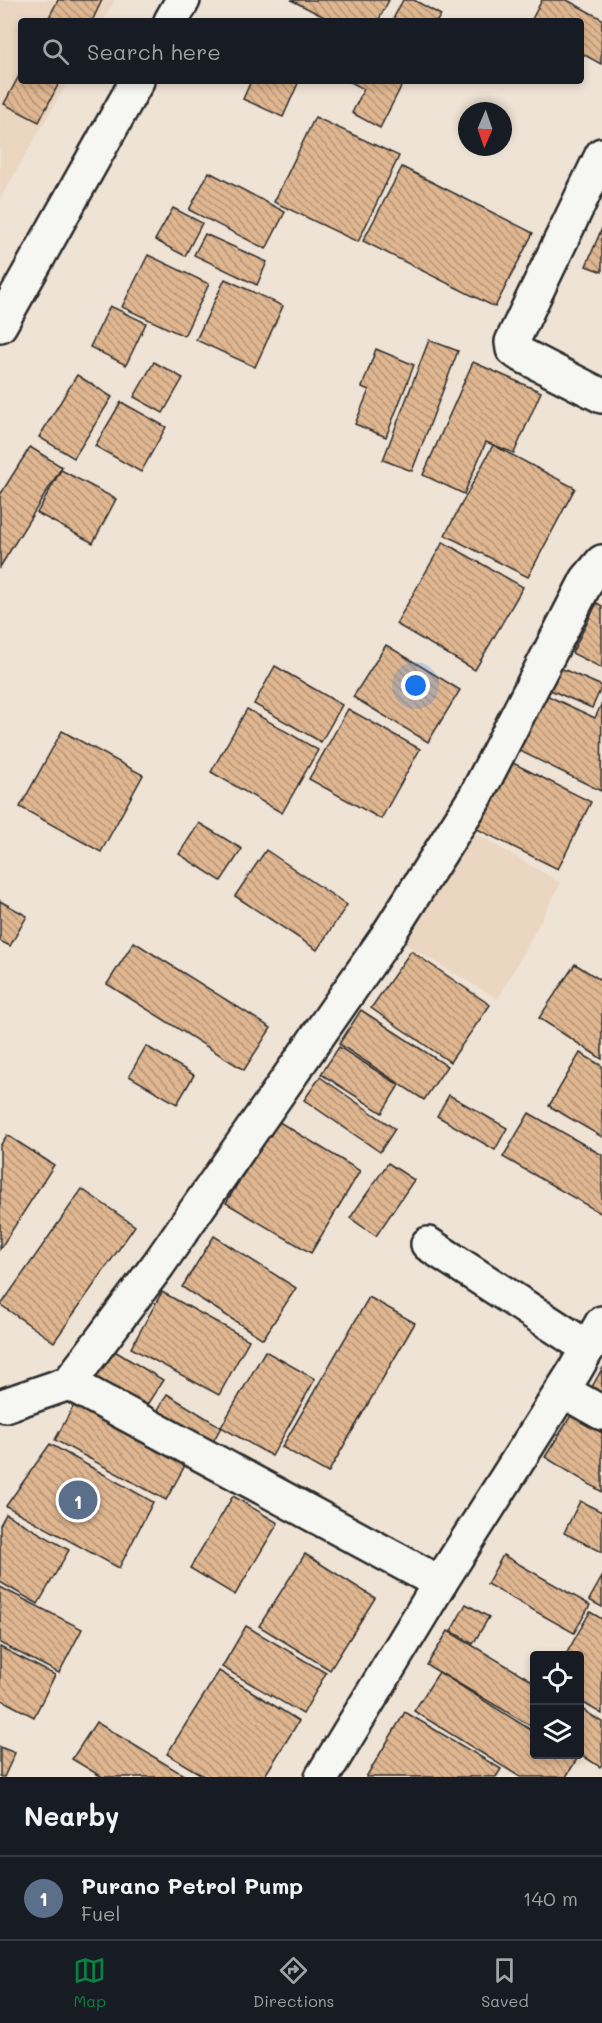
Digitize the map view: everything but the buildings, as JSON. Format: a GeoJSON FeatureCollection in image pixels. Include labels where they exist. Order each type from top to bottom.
{"type":"FeatureCollection","features":[{"type":"Feature","properties":{"kind":"street"},"geometry":{"type":"LineString","coordinates":[[173,18],[183,0]]}},
{"type":"Feature","properties":{"kind":"street"},"geometry":{"type":"LineString","coordinates":[[0,326],[135,84]]}},
{"type":"Feature","properties":{"kind":"street"},"geometry":{"type":"LineString","coordinates":[[602,155],[512,342],[513,349],[518,353],[602,396]]}},
{"type":"Feature","properties":{"kind":"street"},"geometry":{"type":"LineString","coordinates":[[2,1407],[69,1383],[158,1264],[387,938],[476,796],[587,580],[602,562]]}},
{"type":"Feature","properties":{"kind":"street"},"geometry":{"type":"LineString","coordinates":[[322,1777],[595,1336],[428,1244]]}},
{"type":"Feature","properties":{"kind":"street"},"geometry":{"type":"LineString","coordinates":[[69,1383],[440,1583]]}},
{"type":"Feature","properties":{"kind":"street"},"geometry":{"type":"LineString","coordinates":[[563,1391],[602,1413]]}},
{"type":"Feature","properties":{"kind":"shaded area"},"geometry":{"type":"Polygon","coordinates":[[[0,0],[115,0],[105,18],[18,18],[18,84],[66,84],[0,199],[0,0]]]}},
{"type":"Feature","properties":{"kind":"shaded area"},"geometry":{"type":"Polygon","coordinates":[[[473,832],[561,883],[498,999],[402,942],[473,832]]]}},
{"type":"Feature","properties":{"kind":"place","name":"Purano Petrol Pump"},"geometry":{"type":"Point","coordinates":[78,1500]}}]}
